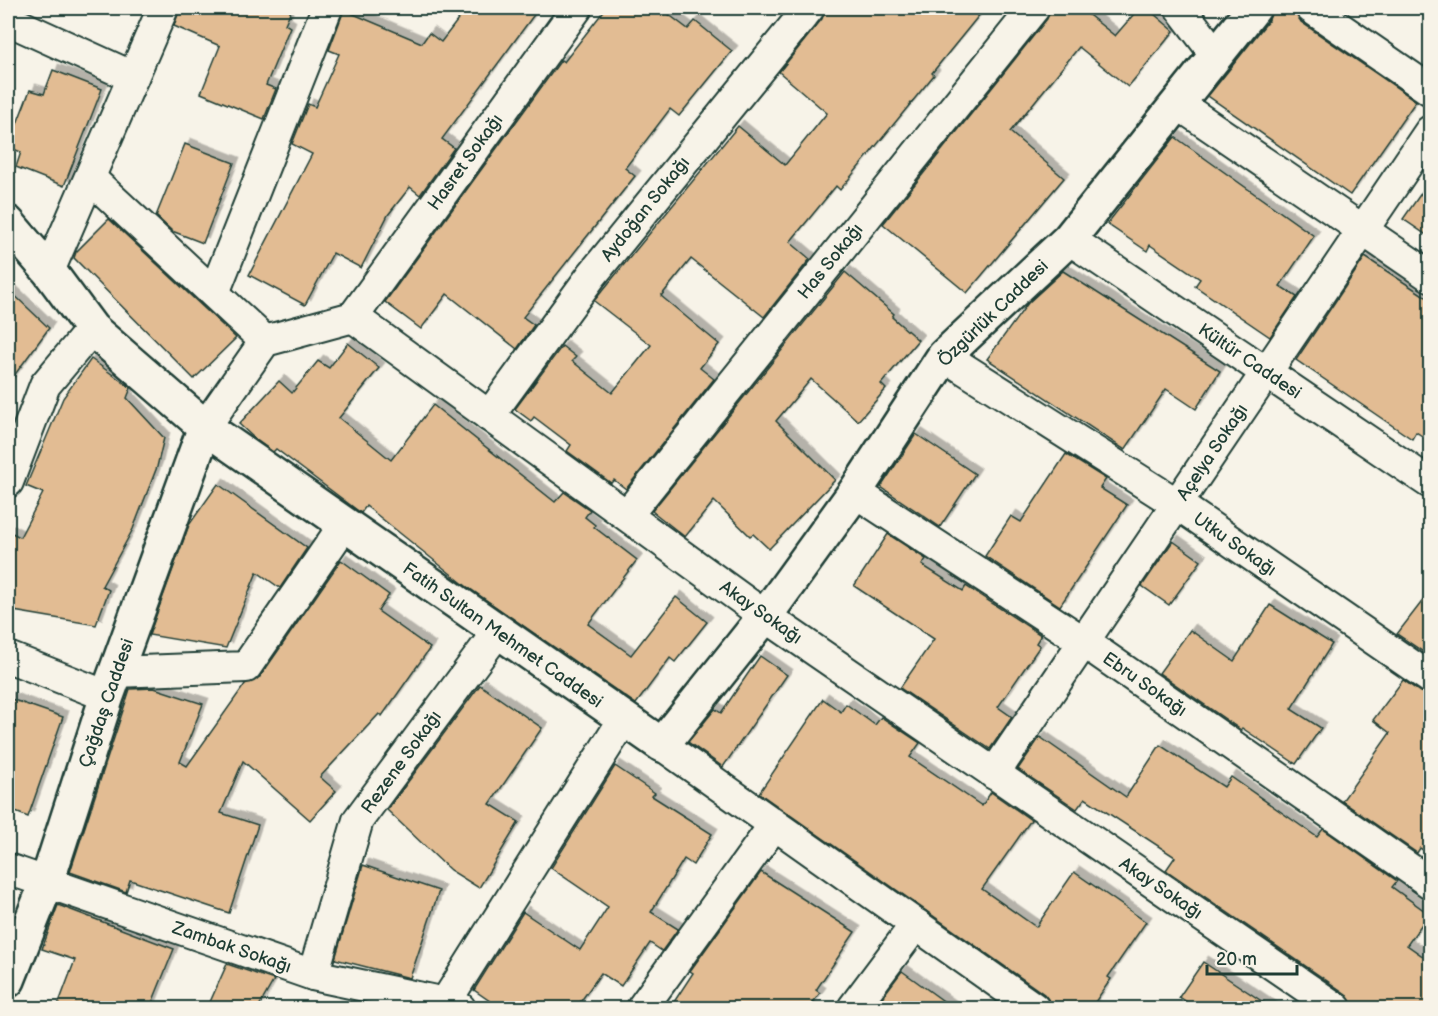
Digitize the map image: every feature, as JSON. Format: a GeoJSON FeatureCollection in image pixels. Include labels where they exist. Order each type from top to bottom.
{"type":"FeatureCollection","features":[{"type":"Feature","properties":{"kind":"street"},"geometry":{"type":"LineString","coordinates":[[50,271],[163,8]]}},
{"type":"Feature","properties":{"kind":"street"},"geometry":{"type":"LineString","coordinates":[[214,293],[327,8]]}},
{"type":"Feature","properties":{"kind":"street","name":"Hasret Sokağı"},"geometry":{"type":"LineString","coordinates":[[353,317],[577,8]]}},
{"type":"Feature","properties":{"kind":"street","name":"Aydoğan Sokağı"},"geometry":{"type":"LineString","coordinates":[[489,416],[592,275],[808,8]]}},
{"type":"Feature","properties":{"kind":"street","name":"Has Sokağı"},"geometry":{"type":"LineString","coordinates":[[627,515],[1034,8]]}},
{"type":"Feature","properties":{"kind":"street"},"geometry":{"type":"LineString","coordinates":[[1180,8],[1215,54]]}},
{"type":"Feature","properties":{"kind":"street","name":"Özgürlük Caddesi"},"geometry":{"type":"LineString","coordinates":[[662,745],[765,616],[855,492],[944,356],[1069,239],[1254,8]]}},
{"type":"Feature","properties":{"kind":"street"},"geometry":{"type":"LineString","coordinates":[[1311,8],[1431,90]]}},
{"type":"Feature","properties":{"kind":"street"},"geometry":{"type":"LineString","coordinates":[[8,20],[133,77]]}},
{"type":"Feature","properties":{"kind":"street"},"geometry":{"type":"LineString","coordinates":[[1178,104],[1431,276]]}},
{"type":"Feature","properties":{"kind":"street","name":"Açelya Sokağı"},"geometry":{"type":"LineString","coordinates":[[994,774],[1431,131]]}},
{"type":"Feature","properties":{"kind":"street"},"geometry":{"type":"LineString","coordinates":[[90,178],[266,341]]}},
{"type":"Feature","properties":{"kind":"street","name":"Fatih Sultan Mehmet Caddesi"},"geometry":{"type":"LineString","coordinates":[[10,236],[50,271],[93,329],[204,427],[662,745],[1034,1008]]}},
{"type":"Feature","properties":{"kind":"street","name":"Kültür Caddesi"},"geometry":{"type":"LineString","coordinates":[[1069,239],[1431,483]]}},
{"type":"Feature","properties":{"kind":"street"},"geometry":{"type":"LineString","coordinates":[[204,427],[266,341],[353,317]]}},
{"type":"Feature","properties":{"kind":"street","name":"Akay Sokağı"},"geometry":{"type":"LineString","coordinates":[[353,317],[765,616],[1336,1008]]}},
{"type":"Feature","properties":{"kind":"street"},"geometry":{"type":"LineString","coordinates":[[8,482],[45,385],[93,329]]}},
{"type":"Feature","properties":{"kind":"street","name":"Utku Sokağı"},"geometry":{"type":"LineString","coordinates":[[944,356],[1177,504],[1431,678]]}},
{"type":"Feature","properties":{"kind":"street","name":"Çağdaş Caddesi"},"geometry":{"type":"LineString","coordinates":[[8,980],[47,882],[111,684],[204,427]]}},
{"type":"Feature","properties":{"kind":"street","name":"Ebru Sokağı"},"geometry":{"type":"LineString","coordinates":[[855,492],[1083,642],[1431,883]]}},
{"type":"Feature","properties":{"kind":"street"},"geometry":{"type":"LineString","coordinates":[[8,657],[111,684],[246,667],[344,525]]}},
{"type":"Feature","properties":{"kind":"street","name":"Rezene Sokağı"},"geometry":{"type":"LineString","coordinates":[[313,975],[358,820],[498,632]]}},
{"type":"Feature","properties":{"kind":"street"},"geometry":{"type":"LineString","coordinates":[[453,1006],[624,719]]}},
{"type":"Feature","properties":{"kind":"street"},"geometry":{"type":"LineString","coordinates":[[642,1008],[774,825]]}},
{"type":"Feature","properties":{"kind":"street","name":"Zambak Sokağı"},"geometry":{"type":"LineString","coordinates":[[8,869],[313,975],[453,1006]]}},
{"type":"Feature","properties":{"kind":"street"},"geometry":{"type":"LineString","coordinates":[[853,1008],[916,924]]}},
{"type":"Feature","properties":{"kind":"building"},"geometry":{"type":"Polygon","coordinates":[[[180,8],[292,8],[285,24],[290,27],[266,85],[276,89],[264,119],[201,93],[220,46],[174,26],[180,8]]]}},
{"type":"Feature","properties":{"kind":"building"},"geometry":{"type":"Polygon","coordinates":[[[467,8],[539,8],[442,139],[454,148],[420,195],[410,187],[388,215],[361,268],[333,253],[305,305],[249,275],[312,154],[292,144],[308,104],[315,107],[339,54],[329,50],[344,10],[422,43],[429,33],[441,42],[467,8]]]}},
{"type":"Feature","properties":{"kind":"building"},"geometry":{"type":"Polygon","coordinates":[[[606,8],[660,8],[688,29],[695,21],[732,51],[679,116],[670,109],[625,168],[635,176],[523,317],[534,325],[517,349],[447,294],[421,329],[385,302],[561,60],[564,62],[606,8]]]}},
{"type":"Feature","properties":{"kind":"building"},"geometry":{"type":"Polygon","coordinates":[[[826,8],[985,8],[932,73],[934,75],[840,190],[836,186],[790,242],[810,259],[764,317],[691,259],[661,296],[719,344],[700,368],[714,379],[626,489],[614,480],[611,483],[567,451],[571,445],[534,417],[531,421],[515,409],[562,346],[576,357],[572,361],[612,393],[651,345],[594,301],[738,126],[785,165],[827,113],[779,72],[822,19],[826,8]]]}},
{"type":"Feature","properties":{"kind":"building"},"geometry":{"type":"Polygon","coordinates":[[[1051,8],[1080,8],[1115,36],[1139,8],[1147,8],[1174,31],[1128,87],[1079,47],[1010,132],[1064,178],[967,293],[883,224],[1047,19],[1051,8]]]}},
{"type":"Feature","properties":{"kind":"building"},"geometry":{"type":"Polygon","coordinates":[[[1272,8],[1294,8],[1301,22],[1416,101],[1350,195],[1208,96],[1269,20],[1272,8]]]}},
{"type":"Feature","properties":{"kind":"building"},"geometry":{"type":"Polygon","coordinates":[[[53,70],[102,89],[64,186],[16,167],[21,152],[8,147],[30,90],[44,94],[53,70]]]}},
{"type":"Feature","properties":{"kind":"building"},"geometry":{"type":"Polygon","coordinates":[[[1175,137],[1314,236],[1280,286],[1297,297],[1270,337],[1195,286],[1200,279],[1150,245],[1147,251],[1107,224],[1175,137]]]}},
{"type":"Feature","properties":{"kind":"building"},"geometry":{"type":"Polygon","coordinates":[[[185,144],[234,163],[203,243],[172,231],[156,216],[185,144]]]}},
{"type":"Feature","properties":{"kind":"building"},"geometry":{"type":"Polygon","coordinates":[[[1431,179],[1431,238],[1403,219],[1431,179]]]}},
{"type":"Feature","properties":{"kind":"building"},"geometry":{"type":"Polygon","coordinates":[[[109,219],[236,338],[194,379],[74,258],[76,252],[109,219]]]}},
{"type":"Feature","properties":{"kind":"building"},"geometry":{"type":"Polygon","coordinates":[[[1365,257],[1431,300],[1431,442],[1416,432],[1412,439],[1296,360],[1365,257]]]}},
{"type":"Feature","properties":{"kind":"building"},"geometry":{"type":"Polygon","coordinates":[[[1063,271],[1220,371],[1196,409],[1166,389],[1125,450],[987,359],[1028,303],[1063,271]]]}},
{"type":"Feature","properties":{"kind":"building"},"geometry":{"type":"Polygon","coordinates":[[[845,272],[894,314],[892,317],[918,340],[881,384],[886,389],[858,421],[811,379],[776,421],[835,480],[769,549],[753,534],[750,536],[714,501],[685,537],[652,511],[845,272]]]}},
{"type":"Feature","properties":{"kind":"building"},"geometry":{"type":"Polygon","coordinates":[[[8,289],[49,328],[8,384],[8,289]]]}},
{"type":"Feature","properties":{"kind":"building"},"geometry":{"type":"Polygon","coordinates":[[[348,343],[379,368],[339,418],[391,460],[433,405],[555,502],[564,492],[590,510],[585,517],[595,525],[594,527],[637,560],[588,624],[631,655],[676,597],[707,622],[675,662],[670,658],[636,704],[466,586],[366,506],[361,513],[276,449],[273,452],[255,439],[239,424],[279,381],[292,393],[318,361],[329,368],[348,343]]]}},
{"type":"Feature","properties":{"kind":"building"},"geometry":{"type":"Polygon","coordinates":[[[91,359],[131,388],[127,398],[164,438],[157,467],[133,529],[102,586],[109,590],[96,625],[8,610],[8,531],[20,537],[43,493],[26,486],[63,398],[91,359]]]}},
{"type":"Feature","properties":{"kind":"building"},"geometry":{"type":"Polygon","coordinates":[[[916,434],[975,474],[940,527],[881,487],[916,434]]]}},
{"type":"Feature","properties":{"kind":"building"},"geometry":{"type":"Polygon","coordinates":[[[1066,454],[1106,479],[1100,488],[1127,505],[1060,606],[985,556],[1011,516],[1021,522],[1066,454]]]}},
{"type":"Feature","properties":{"kind":"building"},"geometry":{"type":"Polygon","coordinates":[[[218,484],[307,548],[280,588],[257,572],[226,648],[149,635],[189,525],[218,484]]]}},
{"type":"Feature","properties":{"kind":"building"},"geometry":{"type":"Polygon","coordinates":[[[888,534],[926,559],[922,565],[963,591],[966,586],[1041,635],[1036,643],[1040,646],[998,707],[1012,717],[990,749],[900,688],[934,639],[854,586],[888,534]]]}},
{"type":"Feature","properties":{"kind":"building"},"geometry":{"type":"Polygon","coordinates":[[[1173,541],[1201,561],[1169,605],[1142,586],[1173,541]]]}},
{"type":"Feature","properties":{"kind":"building"},"geometry":{"type":"Polygon","coordinates":[[[341,560],[389,595],[378,611],[430,648],[382,716],[379,714],[320,777],[336,791],[310,820],[243,761],[221,813],[258,825],[229,913],[130,880],[126,892],[70,872],[130,689],[154,688],[203,704],[180,762],[187,766],[245,684],[260,677],[341,560]]]}},
{"type":"Feature","properties":{"kind":"building"},"geometry":{"type":"Polygon","coordinates":[[[1431,590],[1431,657],[1397,634],[1431,590]]]}},
{"type":"Feature","properties":{"kind":"building"},"geometry":{"type":"Polygon","coordinates":[[[1270,605],[1332,644],[1291,709],[1321,728],[1296,764],[1242,728],[1241,730],[1159,673],[1190,630],[1234,661],[1270,605]]]}},
{"type":"Feature","properties":{"kind":"building"},"geometry":{"type":"Polygon","coordinates":[[[760,656],[787,675],[723,767],[688,742],[715,709],[721,713],[760,656]]]}},
{"type":"Feature","properties":{"kind":"building"},"geometry":{"type":"Polygon","coordinates":[[[1403,680],[1420,692],[1431,695],[1431,855],[1420,848],[1417,853],[1342,801],[1390,733],[1373,720],[1403,680]]]}},
{"type":"Feature","properties":{"kind":"building"},"geometry":{"type":"Polygon","coordinates":[[[480,685],[542,728],[490,804],[519,822],[479,888],[450,870],[387,810],[480,685]]]}},
{"type":"Feature","properties":{"kind":"building"},"geometry":{"type":"Polygon","coordinates":[[[8,698],[63,717],[28,817],[8,809],[8,698]]]}},
{"type":"Feature","properties":{"kind":"building"},"geometry":{"type":"Polygon","coordinates":[[[823,699],[841,712],[846,704],[875,725],[881,717],[920,743],[910,757],[982,806],[991,792],[1031,820],[982,889],[1036,927],[1074,872],[1146,922],[1108,977],[1111,979],[1091,1008],[1055,1008],[1044,994],[759,793],[823,699]]]}},
{"type":"Feature","properties":{"kind":"building"},"geometry":{"type":"Polygon","coordinates":[[[1040,737],[1126,797],[1160,745],[1224,787],[1231,777],[1317,837],[1323,829],[1397,881],[1392,887],[1429,914],[1407,945],[1431,962],[1431,1008],[1357,1008],[1353,1006],[1346,994],[1166,870],[1175,857],[1085,798],[1077,809],[1018,769],[1040,737]]]}},
{"type":"Feature","properties":{"kind":"building"},"geometry":{"type":"Polygon","coordinates":[[[615,766],[655,793],[652,796],[712,834],[693,865],[684,859],[651,912],[678,929],[662,951],[650,943],[621,986],[601,973],[576,1008],[500,1008],[474,990],[523,912],[580,950],[608,907],[551,868],[615,766]]]}},
{"type":"Feature","properties":{"kind":"building"},"geometry":{"type":"Polygon","coordinates":[[[363,865],[439,891],[410,978],[335,959],[363,865]]]}},
{"type":"Feature","properties":{"kind":"building"},"geometry":{"type":"Polygon","coordinates":[[[761,872],[855,932],[816,990],[820,993],[809,1008],[670,1008],[693,973],[690,971],[761,872]]]}},
{"type":"Feature","properties":{"kind":"building"},"geometry":{"type":"Polygon","coordinates":[[[58,905],[174,949],[150,1008],[57,1008],[75,960],[42,949],[58,905]]]}},
{"type":"Feature","properties":{"kind":"building"},"geometry":{"type":"Polygon","coordinates":[[[1203,962],[1272,1008],[1196,1008],[1179,997],[1203,962]]]}},
{"type":"Feature","properties":{"kind":"building"},"geometry":{"type":"Polygon","coordinates":[[[227,964],[274,980],[258,1008],[228,1008],[210,1002],[227,964]]]}},
{"type":"Feature","properties":{"kind":"building"},"geometry":{"type":"Polygon","coordinates":[[[902,971],[953,1008],[874,1008],[902,971]]]}}]}
